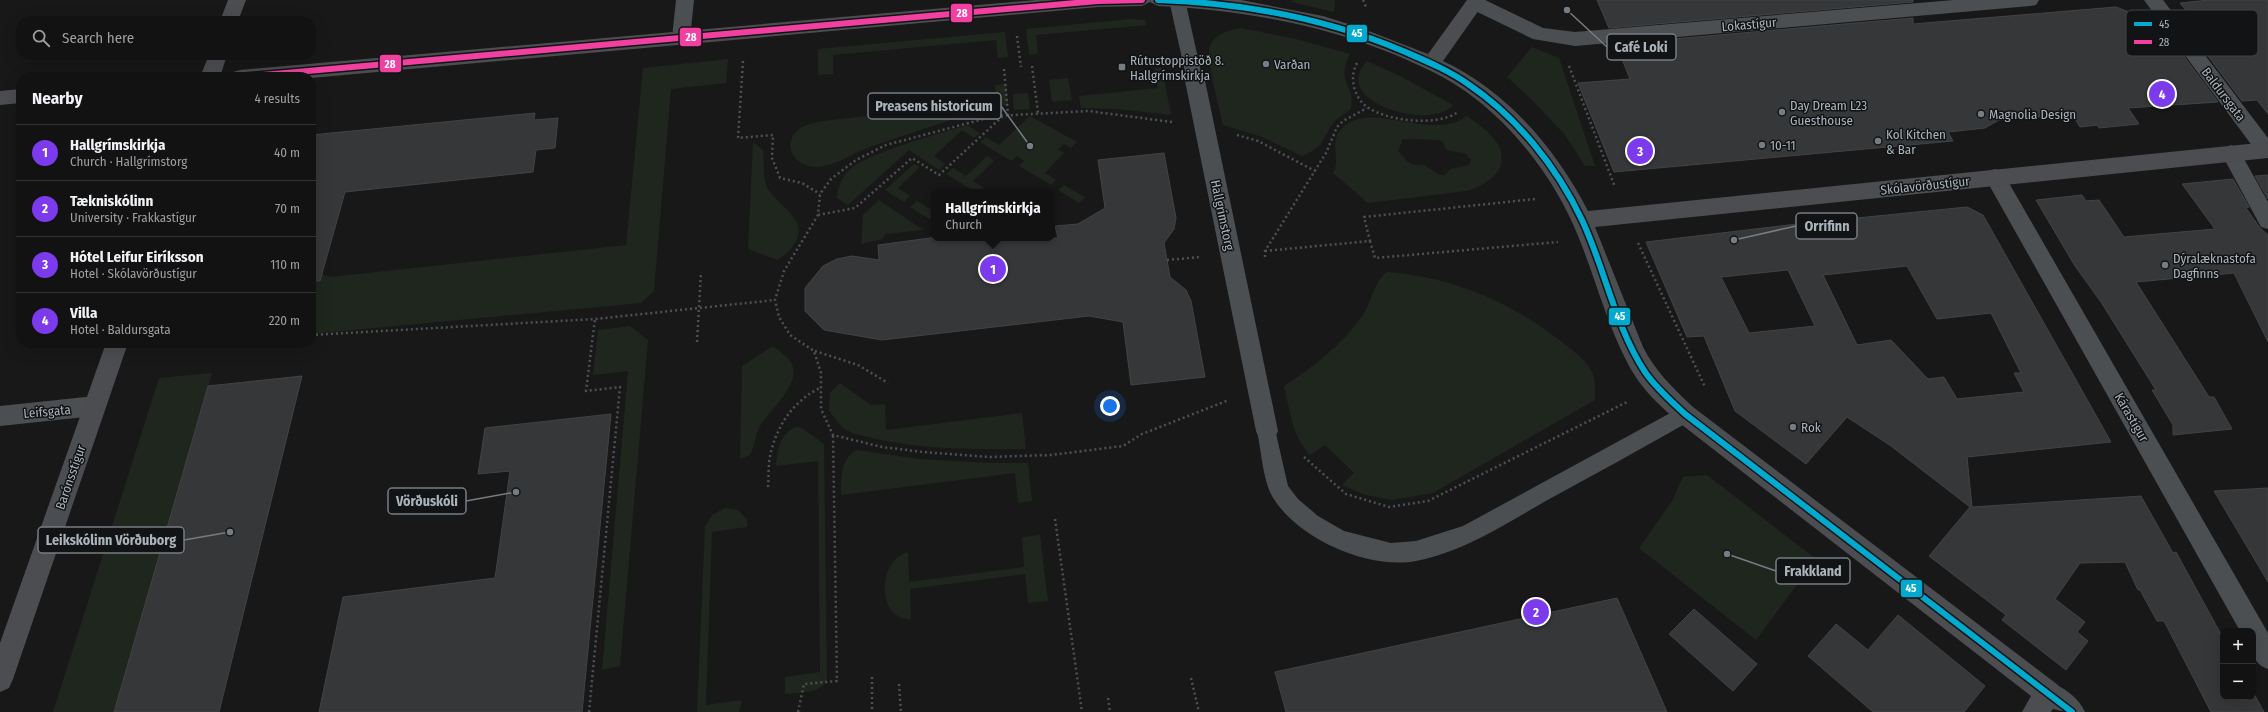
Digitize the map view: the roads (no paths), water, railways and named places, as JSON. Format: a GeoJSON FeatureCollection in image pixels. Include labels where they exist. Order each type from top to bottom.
{"type":"FeatureCollection","features":[{"type":"Feature","properties":{"kind":"street"},"geometry":{"type":"LineString","coordinates":[[231,16],[237,0]]}},
{"type":"Feature","properties":{"kind":"street"},"geometry":{"type":"LineString","coordinates":[[681,38],[685,0]]}},
{"type":"Feature","properties":{"kind":"street"},"geometry":{"type":"LineString","coordinates":[[297,72],[1098,1],[1142,0]]}},
{"type":"Feature","properties":{"kind":"street"},"geometry":{"type":"LineString","coordinates":[[1158,0],[1177,0],[1272,11],[1375,39],[1431,63],[1477,90],[1513,122],[1527,138],[1562,185],[1582,220],[1642,366],[1685,414],[2042,703],[2072,712]]}},
{"type":"Feature","properties":{"kind":"street","name":"Lokastígur"},"geometry":{"type":"LineString","coordinates":[[1476,1],[1540,34],[1575,39],[2030,0]]}},
{"type":"Feature","properties":{"kind":"street","name":"Baldursgata"},"geometry":{"type":"LineString","coordinates":[[2153,0],[2161,10]]}},
{"type":"Feature","properties":{"kind":"street"},"geometry":{"type":"LineString","coordinates":[[1431,63],[1476,1]]}},
{"type":"Feature","properties":{"kind":"street","name":"Baldursgata"},"geometry":{"type":"LineString","coordinates":[[2196,56],[2267,150]]}},
{"type":"Feature","properties":{"kind":"street"},"geometry":{"type":"LineString","coordinates":[[212,72],[216,60]]}},
{"type":"Feature","properties":{"kind":"street","name":"Hallgrímstorg"},"geometry":{"type":"LineString","coordinates":[[1194,76],[1267,431]]}},
{"type":"Feature","properties":{"kind":"street"},"geometry":{"type":"LineString","coordinates":[[0,98],[16,96]]}},
{"type":"Feature","properties":{"kind":"street","name":"Skólavörðustígur"},"geometry":{"type":"LineString","coordinates":[[1582,220],[2267,150]]}},
{"type":"Feature","properties":{"kind":"street"},"geometry":{"type":"LineString","coordinates":[[2231,153],[2268,221]]}},
{"type":"Feature","properties":{"kind":"street","name":"Kárastígur"},"geometry":{"type":"LineString","coordinates":[[1995,177],[2268,656]]}},
{"type":"Feature","properties":{"kind":"street","name":"Barónsstígur"},"geometry":{"type":"LineString","coordinates":[[0,679],[115,348]]}},
{"type":"Feature","properties":{"kind":"street","name":"Leifsgata"},"geometry":{"type":"LineString","coordinates":[[0,416],[95,406]]}},
{"type":"Feature","properties":{"kind":"lane","name":"Hallgrímstorg"},"geometry":{"type":"LineString","coordinates":[[1177,0],[1194,76]]}},
{"type":"Feature","properties":{"kind":"lane"},"geometry":{"type":"LineString","coordinates":[[1267,431],[1279,489],[1291,506],[1311,523],[1338,539],[1365,548],[1391,553],[1416,551],[1468,534],[1685,414]]}},
{"type":"Feature","properties":{"kind":"place","name":"Café Loki"},"geometry":{"type":"Point","coordinates":[1567,10]}},
{"type":"Feature","properties":{"kind":"place","name":"Varðan"},"geometry":{"type":"Point","coordinates":[1266,64]}},
{"type":"Feature","properties":{"kind":"place","name":"Rútustoppistöð 8. Hallgrímskirkja"},"geometry":{"type":"Point","coordinates":[1122,67]}},
{"type":"Feature","properties":{"kind":"place","name":"Villa"},"geometry":{"type":"Point","coordinates":[2162,94]}},
{"type":"Feature","properties":{"kind":"place","name":"Day Dream L23 Guesthouse"},"geometry":{"type":"Point","coordinates":[1782,112]}},
{"type":"Feature","properties":{"kind":"place","name":"Magnolia Design"},"geometry":{"type":"Point","coordinates":[1981,114]}},
{"type":"Feature","properties":{"kind":"place","name":"Kol Kitchen & Bar"},"geometry":{"type":"Point","coordinates":[1878,141]}},
{"type":"Feature","properties":{"kind":"place","name":"10-11"},"geometry":{"type":"Point","coordinates":[1762,145]}},
{"type":"Feature","properties":{"kind":"place","name":"Preasens historicum"},"geometry":{"type":"Point","coordinates":[1030,146]}},
{"type":"Feature","properties":{"kind":"place","name":"Hótel Leifur Eiríksson"},"geometry":{"type":"Point","coordinates":[1640,151]}},
{"type":"Feature","properties":{"kind":"place","name":"Orrifinn"},"geometry":{"type":"Point","coordinates":[1734,240]}},
{"type":"Feature","properties":{"kind":"place","name":"Dýralæknastofa Dagfinns"},"geometry":{"type":"Point","coordinates":[2165,265]}},
{"type":"Feature","properties":{"kind":"place","name":"Hallgrímskirkja"},"geometry":{"type":"Point","coordinates":[993,269]}},
{"type":"Feature","properties":{"kind":"place","name":"Rok"},"geometry":{"type":"Point","coordinates":[1793,427]}},
{"type":"Feature","properties":{"kind":"place","name":"Vörðuskóli"},"geometry":{"type":"Point","coordinates":[516,492]}},
{"type":"Feature","properties":{"kind":"place","name":"Leikskólinn Vörðuborg"},"geometry":{"type":"Point","coordinates":[230,532]}},
{"type":"Feature","properties":{"kind":"place","name":"Frakkland"},"geometry":{"type":"Point","coordinates":[1727,554]}},
{"type":"Feature","properties":{"kind":"place","name":"Tækniskólinn"},"geometry":{"type":"Point","coordinates":[1536,612]}}]}
